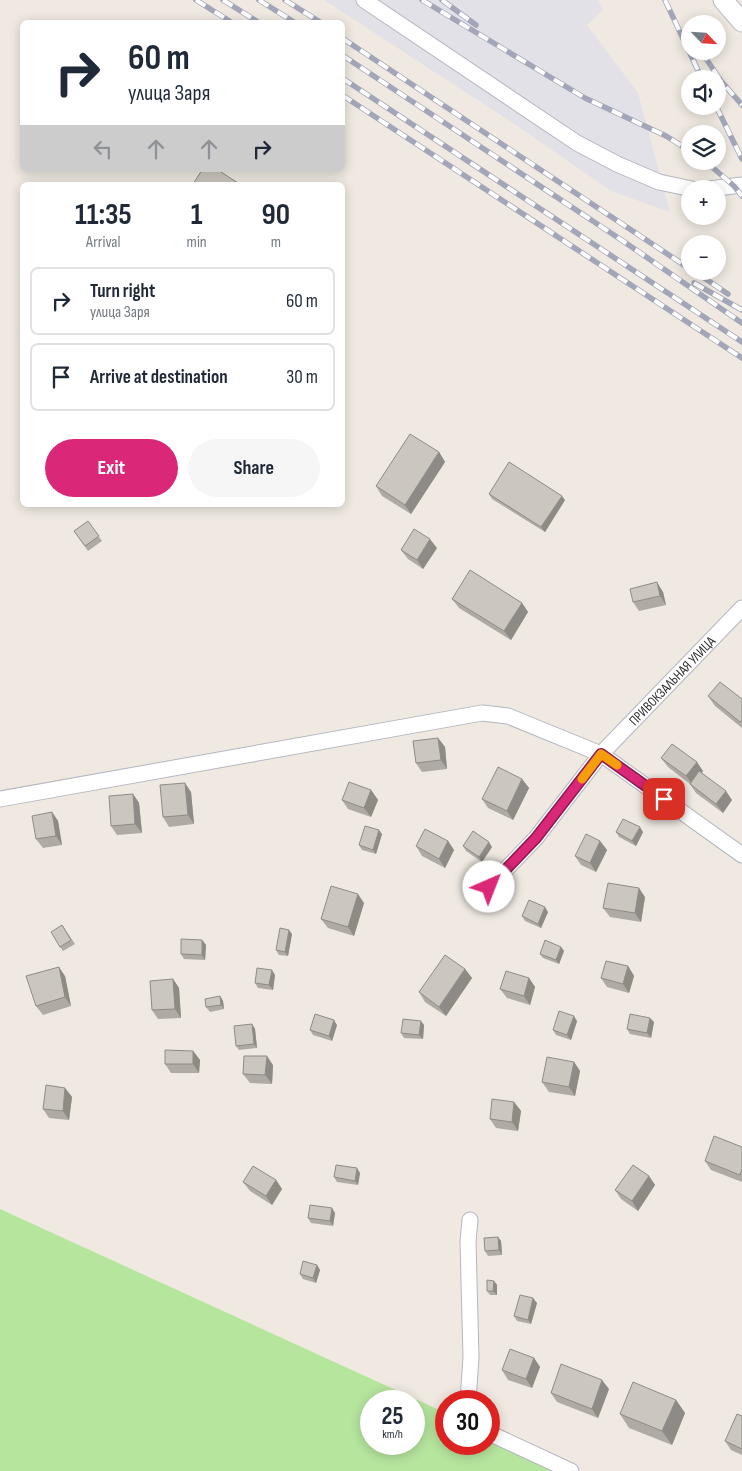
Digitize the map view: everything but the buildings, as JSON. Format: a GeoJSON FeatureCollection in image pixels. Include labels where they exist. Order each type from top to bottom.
{"type":"FeatureCollection","features":[{"type":"Feature","properties":{"kind":"street"},"geometry":{"type":"LineString","coordinates":[[364,0],[576,143],[617,164],[659,182],[681,187]]}},
{"type":"Feature","properties":{"kind":"street"},"geometry":{"type":"LineString","coordinates":[[723,0],[742,22]]}},
{"type":"Feature","properties":{"kind":"street"},"geometry":{"type":"LineString","coordinates":[[726,187],[742,185]]}},
{"type":"Feature","properties":{"kind":"street","name":"ПРИВОКЗАЛЬНАЯ УЛИЦА"},"geometry":{"type":"LineString","coordinates":[[489,887],[536,838],[601,754],[742,608]]}},
{"type":"Feature","properties":{"kind":"street"},"geometry":{"type":"LineString","coordinates":[[0,799],[482,712],[508,716],[601,754],[742,855]]}},
{"type":"Feature","properties":{"kind":"street"},"geometry":{"type":"LineString","coordinates":[[469,1390],[472,1357],[468,1241],[470,1220]]}},
{"type":"Feature","properties":{"kind":"street"},"geometry":{"type":"LineString","coordinates":[[500,1438],[572,1471]]}},
{"type":"Feature","properties":{"kind":"shaded area"},"geometry":{"type":"Polygon","coordinates":[[[324,0],[598,0],[603,10],[587,25],[638,93],[670,212],[611,191],[519,127],[324,0]]]}},
{"type":"Feature","properties":{"kind":"green space"},"geometry":{"type":"Polygon","coordinates":[[[0,1209],[396,1390],[360,1390],[360,1455],[425,1455],[425,1403],[435,1408],[435,1455],[500,1455],[500,1438],[572,1471],[0,1471],[0,1209]]]}},
{"type":"Feature","properties":{"kind":"railway"},"geometry":{"type":"LineString","coordinates":[[196,0],[228,20]]}},
{"type":"Feature","properties":{"kind":"railway"},"geometry":{"type":"LineString","coordinates":[[223,0],[255,20]]}},
{"type":"Feature","properties":{"kind":"railway"},"geometry":{"type":"LineString","coordinates":[[259,0],[291,20]]}},
{"type":"Feature","properties":{"kind":"railway"},"geometry":{"type":"LineString","coordinates":[[285,0],[317,20]]}},
{"type":"Feature","properties":{"kind":"railway"},"geometry":{"type":"LineString","coordinates":[[422,0],[585,98],[666,136],[681,145]]}},
{"type":"Feature","properties":{"kind":"railway"},"geometry":{"type":"LineString","coordinates":[[442,0],[476,25]]}},
{"type":"Feature","properties":{"kind":"railway"},"geometry":{"type":"LineString","coordinates":[[665,0],[698,70]]}},
{"type":"Feature","properties":{"kind":"railway"},"geometry":{"type":"LineString","coordinates":[[345,40],[681,263]]}},
{"type":"Feature","properties":{"kind":"railway"},"geometry":{"type":"LineString","coordinates":[[345,57],[623,241],[742,323]]}},
{"type":"Feature","properties":{"kind":"railway"},"geometry":{"type":"LineString","coordinates":[[707,60],[721,81],[742,105]]}},
{"type":"Feature","properties":{"kind":"railway"},"geometry":{"type":"LineString","coordinates":[[345,80],[742,342]]}},
{"type":"Feature","properties":{"kind":"railway"},"geometry":{"type":"LineString","coordinates":[[345,97],[742,358]]}},
{"type":"Feature","properties":{"kind":"railway"},"geometry":{"type":"LineString","coordinates":[[720,115],[742,159]]}},
{"type":"Feature","properties":{"kind":"railway"},"geometry":{"type":"LineString","coordinates":[[715,170],[734,186],[742,196]]}},
{"type":"Feature","properties":{"kind":"railway"},"geometry":{"type":"LineString","coordinates":[[707,280],[728,294]]}},
{"type":"Feature","properties":{"kind":"railway"},"geometry":{"type":"LineString","coordinates":[[694,283],[742,310]]}},
{"type":"Feature","properties":{"kind":"slow traffic"},"geometry":{"type":"LineString","coordinates":[[582,779],[601,754],[617,765]]}},
{"type":"Feature","properties":{"kind":"route"},"geometry":{"type":"LineString","coordinates":[[489,887],[536,838],[601,754],[664,799]]}}]}
